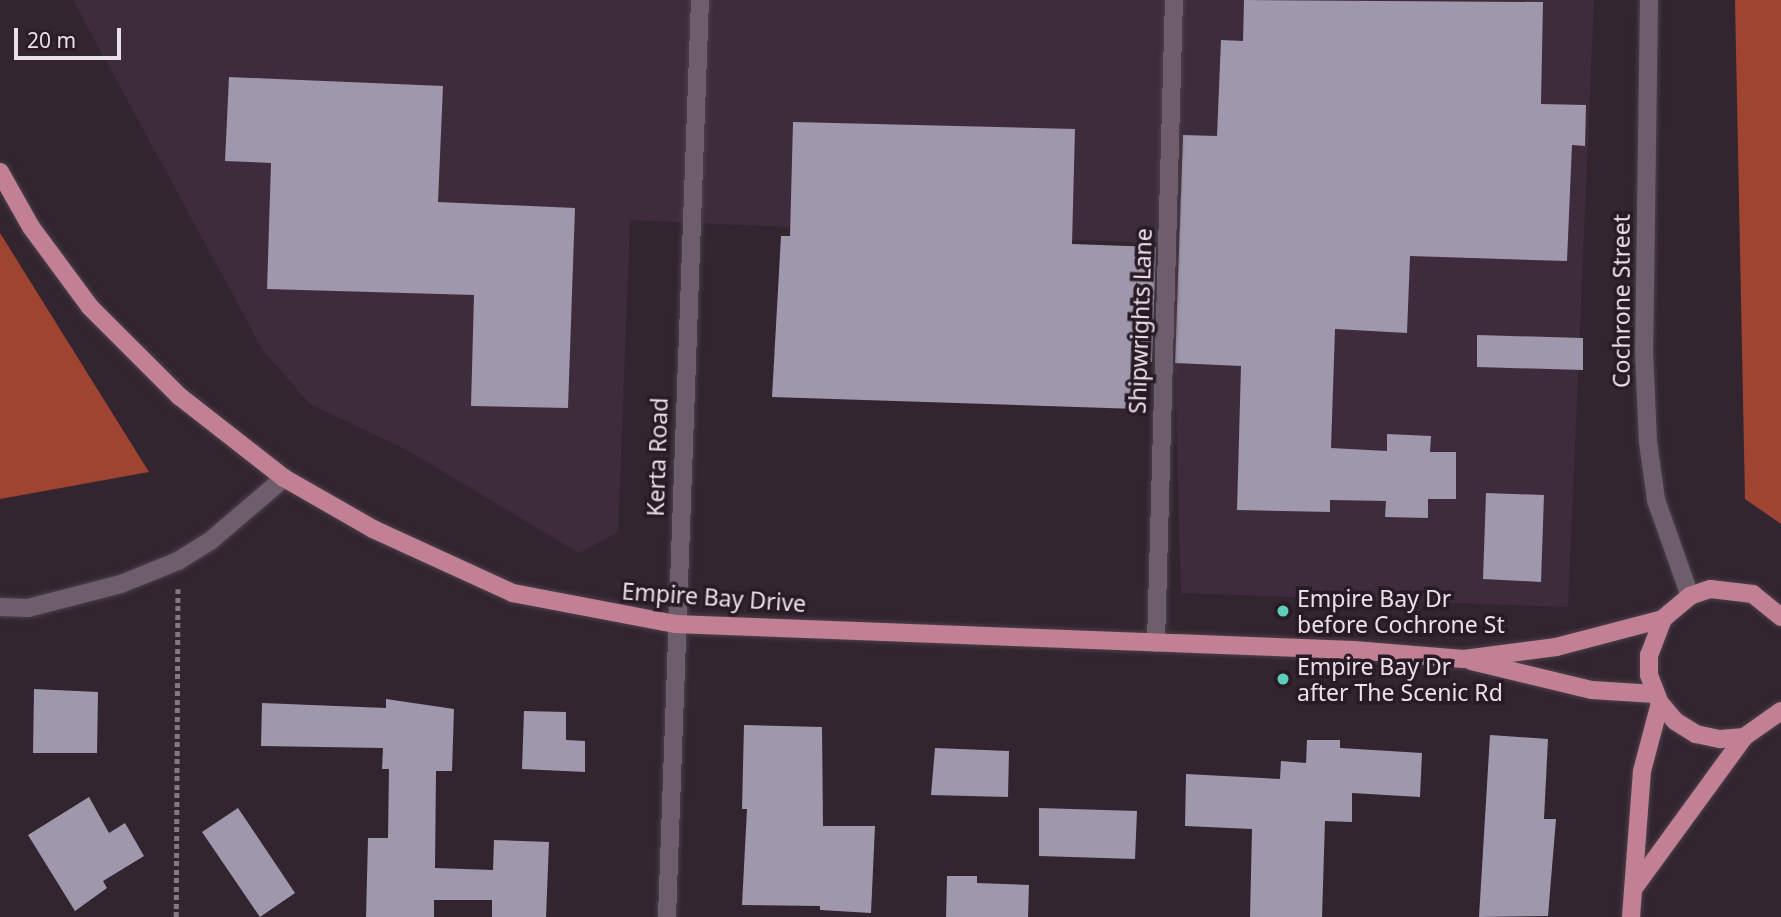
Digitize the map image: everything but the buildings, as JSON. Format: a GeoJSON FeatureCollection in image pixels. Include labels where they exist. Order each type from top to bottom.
{"type":"FeatureCollection","features":[{"type":"Feature","properties":{"kind":"main road","name":"Empire Bay Drive"},"geometry":{"type":"LineString","coordinates":[[0,172],[31,227],[90,307],[135,356],[284,478],[373,529],[513,593],[675,624],[1156,643],[1464,659],[1556,646],[1663,618]]}},
{"type":"Feature","properties":{"kind":"main road"},"geometry":{"type":"LineString","coordinates":[[1630,917],[1642,769],[1657,699],[1649,656],[1663,618],[1690,596],[1732,589],[1778,610]]}},
{"type":"Feature","properties":{"kind":"main road","name":"Empire Bay Drive"},"geometry":{"type":"LineString","coordinates":[[1464,659],[1592,691],[1657,699]]}},
{"type":"Feature","properties":{"kind":"main road"},"geometry":{"type":"LineString","coordinates":[[1657,699],[1675,721],[1696,734],[1720,739],[1744,737]]}},
{"type":"Feature","properties":{"kind":"main road"},"geometry":{"type":"LineString","coordinates":[[1634,888],[1744,737],[1778,717]]}},
{"type":"Feature","properties":{"kind":"street","name":"Kerta Road"},"geometry":{"type":"LineString","coordinates":[[667,917],[675,624],[700,0]]}},
{"type":"Feature","properties":{"kind":"street","name":"Shipwrights Lane"},"geometry":{"type":"LineString","coordinates":[[1156,643],[1174,0]]}},
{"type":"Feature","properties":{"kind":"street","name":"Cochrone Street"},"geometry":{"type":"LineString","coordinates":[[1649,0],[1644,351],[1648,442],[1656,500],[1690,596]]}},
{"type":"Feature","properties":{"kind":"street"},"geometry":{"type":"LineString","coordinates":[[0,607],[28,608],[121,584],[178,561],[209,542],[284,478]]}},
{"type":"Feature","properties":{"kind":"path"},"geometry":{"type":"LineString","coordinates":[[176,917],[178,561]]}},
{"type":"Feature","properties":{"kind":"shaded area"},"geometry":{"type":"Polygon","coordinates":[[[73,0],[1594,0],[1568,607],[1181,593],[1172,244],[630,220],[618,532],[579,553],[407,450],[310,404],[263,350],[73,0]]]}},
{"type":"Feature","properties":{"kind":"shaded area"},"geometry":{"type":"Polygon","coordinates":[[[1735,0],[1781,0],[1781,524],[1745,499],[1735,0]]]}},
{"type":"Feature","properties":{"kind":"shaded area"},"geometry":{"type":"Polygon","coordinates":[[[0,233],[149,472],[0,499],[0,233]]]}},
{"type":"Feature","properties":{"kind":"place","name":"Empire Bay Dr before Cochrone St"},"geometry":{"type":"Point","coordinates":[1283,611]}},
{"type":"Feature","properties":{"kind":"place","name":"Empire Bay Dr after The Scenic Rd"},"geometry":{"type":"Point","coordinates":[1283,679]}}]}
